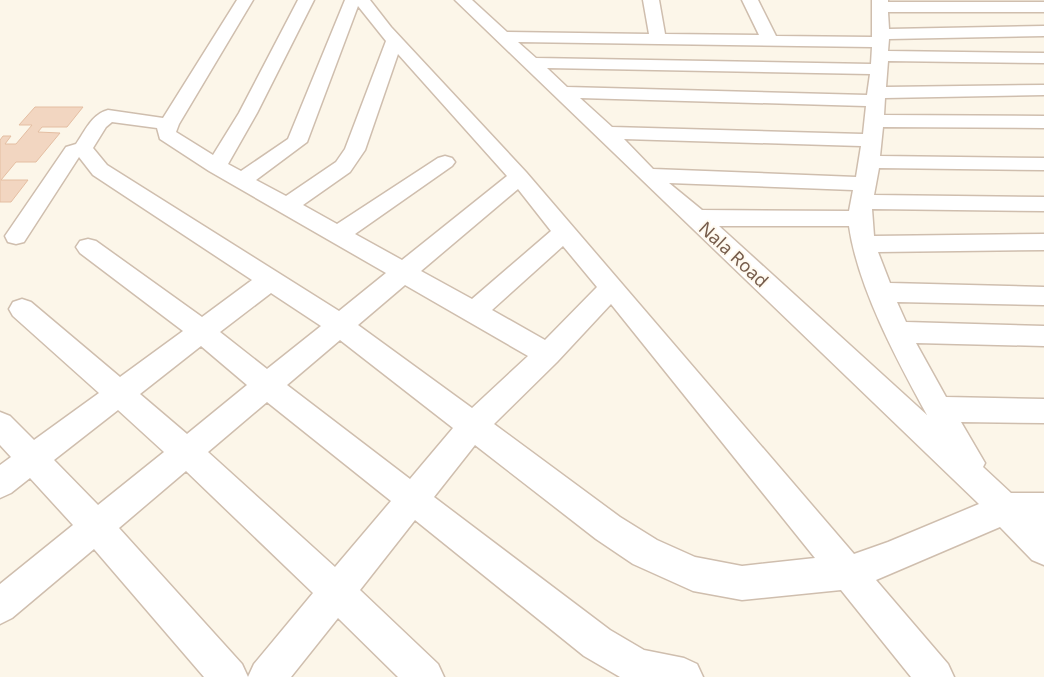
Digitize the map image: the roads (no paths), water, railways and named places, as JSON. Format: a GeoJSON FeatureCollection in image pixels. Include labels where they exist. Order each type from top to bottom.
{"type":"FeatureCollection","features":[{"type":"Feature","properties":{"kind":"street"},"geometry":{"type":"LineString","coordinates":[[245,0],[169,124],[166,130],[172,139],[472,313],[548,354]]}},
{"type":"Feature","properties":{"kind":"street"},"geometry":{"type":"LineString","coordinates":[[216,166],[248,113],[306,0]]}},
{"type":"Feature","properties":{"kind":"street"},"geometry":{"type":"LineString","coordinates":[[242,180],[296,142],[353,0]]}},
{"type":"Feature","properties":{"kind":"street"},"geometry":{"type":"LineString","coordinates":[[362,0],[394,40],[520,177],[849,572],[926,671]]}},
{"type":"Feature","properties":{"kind":"street","name":"Nala Road"},"geometry":{"type":"LineString","coordinates":[[463,0],[607,133],[647,175],[697,218],[991,508]]}},
{"type":"Feature","properties":{"kind":"street"},"geometry":{"type":"LineString","coordinates":[[650,0],[658,39]]}},
{"type":"Feature","properties":{"kind":"street"},"geometry":{"type":"LineString","coordinates":[[750,0],[770,41]]}},
{"type":"Feature","properties":{"kind":"street"},"geometry":{"type":"LineString","coordinates":[[1044,7],[880,3],[880,50],[869,153],[864,244],[880,292],[898,332],[991,508],[1044,548]]}},
{"type":"Feature","properties":{"kind":"street"},"geometry":{"type":"LineString","coordinates":[[532,63],[880,50],[1044,31]]}},
{"type":"Feature","properties":{"kind":"street"},"geometry":{"type":"LineString","coordinates":[[502,37],[770,41],[880,50],[1044,58]]}},
{"type":"Feature","properties":{"kind":"street"},"geometry":{"type":"LineString","coordinates":[[287,206],[343,167],[353,154],[394,40]]}},
{"type":"Feature","properties":{"kind":"street"},"geometry":{"type":"LineString","coordinates":[[697,218],[1044,90]]}},
{"type":"Feature","properties":{"kind":"street"},"geometry":{"type":"LineString","coordinates":[[563,92],[869,153],[1044,204]]}},
{"type":"Feature","properties":{"kind":"street"},"geometry":{"type":"LineString","coordinates":[[16,236],[73,151],[83,148],[99,123],[108,116],[169,124]]}},
{"type":"Feature","properties":{"kind":"street"},"geometry":{"type":"LineString","coordinates":[[647,175],[869,153],[1044,122]]}},
{"type":"Feature","properties":{"kind":"street"},"geometry":{"type":"LineString","coordinates":[[607,133],[1044,164]]}},
{"type":"Feature","properties":{"kind":"street"},"geometry":{"type":"LineString","coordinates":[[83,148],[100,170],[341,326],[608,528],[646,552],[693,574],[742,583],[849,572],[888,559],[991,508],[1044,508]]}},
{"type":"Feature","properties":{"kind":"street"},"geometry":{"type":"LineString","coordinates":[[337,235],[445,162]]}},
{"type":"Feature","properties":{"kind":"street"},"geometry":{"type":"LineString","coordinates":[[0,606],[341,326],[402,272],[520,177]]}},
{"type":"Feature","properties":{"kind":"street"},"geometry":{"type":"LineString","coordinates":[[472,313],[564,232]]}},
{"type":"Feature","properties":{"kind":"street"},"geometry":{"type":"LineString","coordinates":[[864,244],[1044,242]]}},
{"type":"Feature","properties":{"kind":"street"},"geometry":{"type":"LineString","coordinates":[[88,247],[202,332],[597,644],[638,667],[684,677]]}},
{"type":"Feature","properties":{"kind":"street"},"geometry":{"type":"LineString","coordinates":[[0,482],[270,280]]}},
{"type":"Feature","properties":{"kind":"street"},"geometry":{"type":"LineString","coordinates":[[267,677],[473,426],[548,354],[611,288]]}},
{"type":"Feature","properties":{"kind":"street"},"geometry":{"type":"LineString","coordinates":[[880,292],[1044,296]]}},
{"type":"Feature","properties":{"kind":"street"},"geometry":{"type":"LineString","coordinates":[[22,309],[188,452],[425,677]]}},
{"type":"Feature","properties":{"kind":"street"},"geometry":{"type":"LineString","coordinates":[[898,332],[1044,336]]}},
{"type":"Feature","properties":{"kind":"street"},"geometry":{"type":"LineString","coordinates":[[938,410],[1044,411]]}},
{"type":"Feature","properties":{"kind":"street"},"geometry":{"type":"LineString","coordinates":[[0,425],[96,526],[229,677]]}}]}
